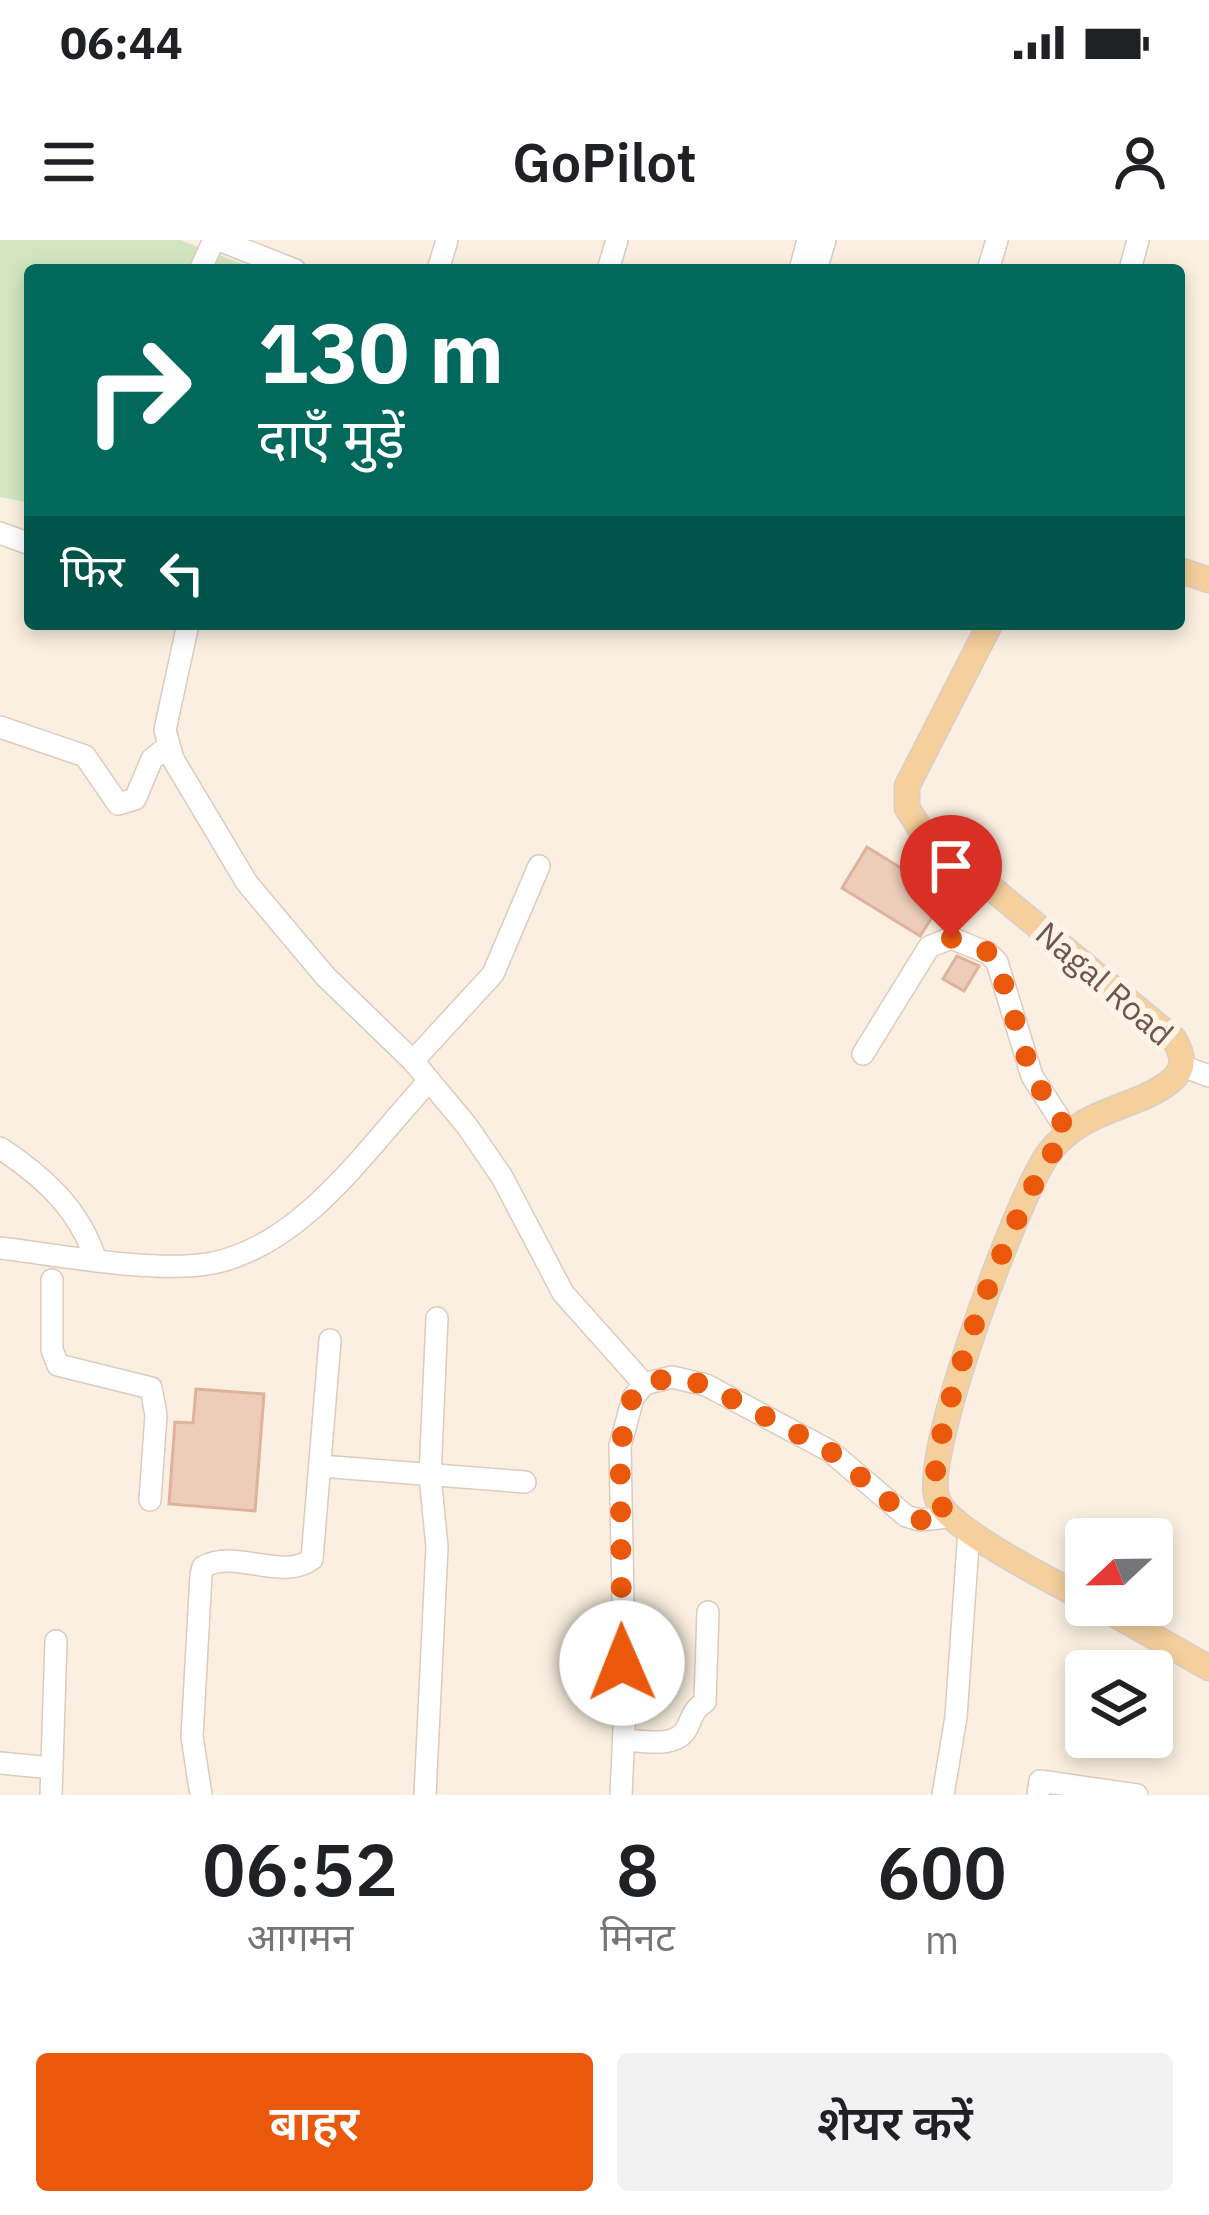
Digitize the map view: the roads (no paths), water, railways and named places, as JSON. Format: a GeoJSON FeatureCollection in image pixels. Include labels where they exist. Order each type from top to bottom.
{"type":"FeatureCollection","features":[{"type":"Feature","properties":{"kind":"main road","name":"Nagal Road"},"geometry":{"type":"LineString","coordinates":[[959,1523],[937,1498],[940,1442],[991,1280],[1047,1155],[1068,1132],[1172,1080],[1182,1066],[1174,1039],[921,830],[907,808],[907,786],[986,630]]}},
{"type":"Feature","properties":{"kind":"main road"},"geometry":{"type":"LineString","coordinates":[[959,1523],[1065,1586]]}},
{"type":"Feature","properties":{"kind":"main road"},"geometry":{"type":"LineString","coordinates":[[1134,1626],[1209,1668]]}},
{"type":"Feature","properties":{"kind":"street"},"geometry":{"type":"LineString","coordinates":[[216,240],[279,264]]}},
{"type":"Feature","properties":{"kind":"street"},"geometry":{"type":"LineString","coordinates":[[187,630],[165,730],[167,747],[247,883],[326,977],[429,1081],[502,1177],[563,1293],[644,1384]]}},
{"type":"Feature","properties":{"kind":"street"},"geometry":{"type":"LineString","coordinates":[[0,727],[85,756],[118,804],[135,800],[152,759],[167,747]]}},
{"type":"Feature","properties":{"kind":"street"},"geometry":{"type":"LineString","coordinates":[[413,1061],[494,974],[539,866]]}},
{"type":"Feature","properties":{"kind":"street"},"geometry":{"type":"LineString","coordinates":[[862,1054],[929,946],[951,938],[988,952],[997,962],[1032,1076],[1068,1132]]}},
{"type":"Feature","properties":{"kind":"street"},"geometry":{"type":"LineString","coordinates":[[1182,1066],[1209,1076]]}},
{"type":"Feature","properties":{"kind":"street"},"geometry":{"type":"LineString","coordinates":[[0,1248],[53,1267],[95,1258],[211,1264],[258,1248],[306,1214],[429,1081]]}},
{"type":"Feature","properties":{"kind":"street"},"geometry":{"type":"LineString","coordinates":[[0,1148],[47,1183],[87,1232],[95,1258]]}},
{"type":"Feature","properties":{"kind":"street"},"geometry":{"type":"LineString","coordinates":[[53,1267],[52,1350],[58,1365],[151,1388],[156,1415],[150,1500]]}},
{"type":"Feature","properties":{"kind":"street"},"geometry":{"type":"LineString","coordinates":[[425,1795],[437,1547],[430,1476],[437,1318]]}},
{"type":"Feature","properties":{"kind":"street"},"geometry":{"type":"LineString","coordinates":[[201,1795],[192,1737],[201,1574],[203,1567],[218,1561],[306,1565],[314,1550],[330,1340]]}},
{"type":"Feature","properties":{"kind":"street"},"geometry":{"type":"LineString","coordinates":[[621,1795],[620,1446],[632,1398],[644,1384],[672,1377],[706,1385],[830,1451],[906,1516],[959,1523],[956,1717],[943,1795]]}},
{"type":"Feature","properties":{"kind":"street"},"geometry":{"type":"LineString","coordinates":[[320,1466],[524,1482]]}},
{"type":"Feature","properties":{"kind":"street"},"geometry":{"type":"LineString","coordinates":[[624,1740],[673,1741],[685,1733],[694,1711],[705,1702],[708,1612]]}},
{"type":"Feature","properties":{"kind":"street"},"geometry":{"type":"LineString","coordinates":[[51,1795],[56,1641]]}},
{"type":"Feature","properties":{"kind":"street"},"geometry":{"type":"LineString","coordinates":[[0,1763],[52,1768]]}},
{"type":"Feature","properties":{"kind":"street"},"geometry":{"type":"LineString","coordinates":[[1038,1795],[1040,1781],[1137,1795]]}}]}
